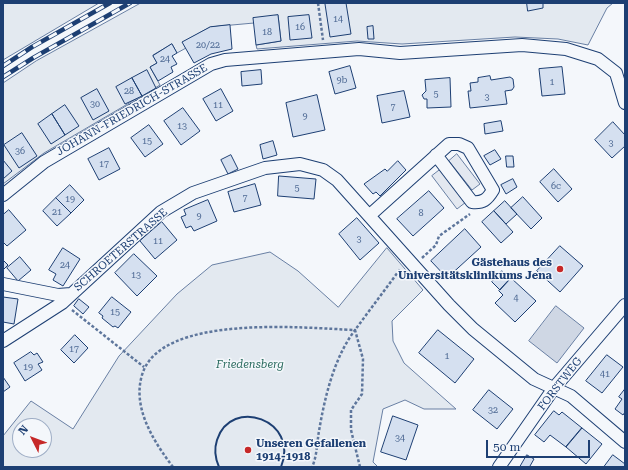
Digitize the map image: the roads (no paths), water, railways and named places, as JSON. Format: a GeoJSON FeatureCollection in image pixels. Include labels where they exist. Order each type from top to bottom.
{"type":"FeatureCollection","features":[{"type":"Feature","properties":{"kind":"street","name":"JOHANN-FRIEDRICH-STRASSE"},"geometry":{"type":"LineString","coordinates":[[3,195],[44,162],[211,64],[225,60],[358,49],[400,53],[522,45],[566,49],[598,59],[621,71]]}},
{"type":"Feature","properties":{"kind":"street"},"geometry":{"type":"LineString","coordinates":[[621,71],[625,104]]}},
{"type":"Feature","properties":{"kind":"street"},"geometry":{"type":"LineString","coordinates":[[370,215],[436,155],[449,144],[459,144],[468,148],[493,190],[488,200],[472,202],[436,155]]}},
{"type":"Feature","properties":{"kind":"street","name":"SCHROETERSTRASSE"},"geometry":{"type":"LineString","coordinates":[[3,341],[62,303],[161,212],[193,193],[265,168],[300,164],[323,170],[337,180],[473,330],[534,379],[571,396],[625,442]]}},
{"type":"Feature","properties":{"kind":"street"},"geometry":{"type":"LineString","coordinates":[[3,284],[58,295],[71,294]]}},
{"type":"Feature","properties":{"kind":"street","name":"FORSTWEG"},"geometry":{"type":"LineString","coordinates":[[499,467],[554,388],[625,305]]}},
{"type":"Feature","properties":{"kind":"railway"},"geometry":{"type":"LineString","coordinates":[[3,66],[32,47],[110,3]]}},
{"type":"Feature","properties":{"kind":"railway"},"geometry":{"type":"LineString","coordinates":[[3,77],[33,58],[130,3]]}},
{"type":"Feature","properties":{"kind":"place","name":"Gästehaus des Universitätsklinikums Jena"},"geometry":{"type":"Point","coordinates":[560,269]}},
{"type":"Feature","properties":{"kind":"place","name":"Unseren Gefallenen 1914-1918"},"geometry":{"type":"Point","coordinates":[248,450]}},
{"type":"Feature","properties":{"kind":"park label","name":"Friedensberg"},"geometry":{"type":"Point","coordinates":[250,365]}}]}
